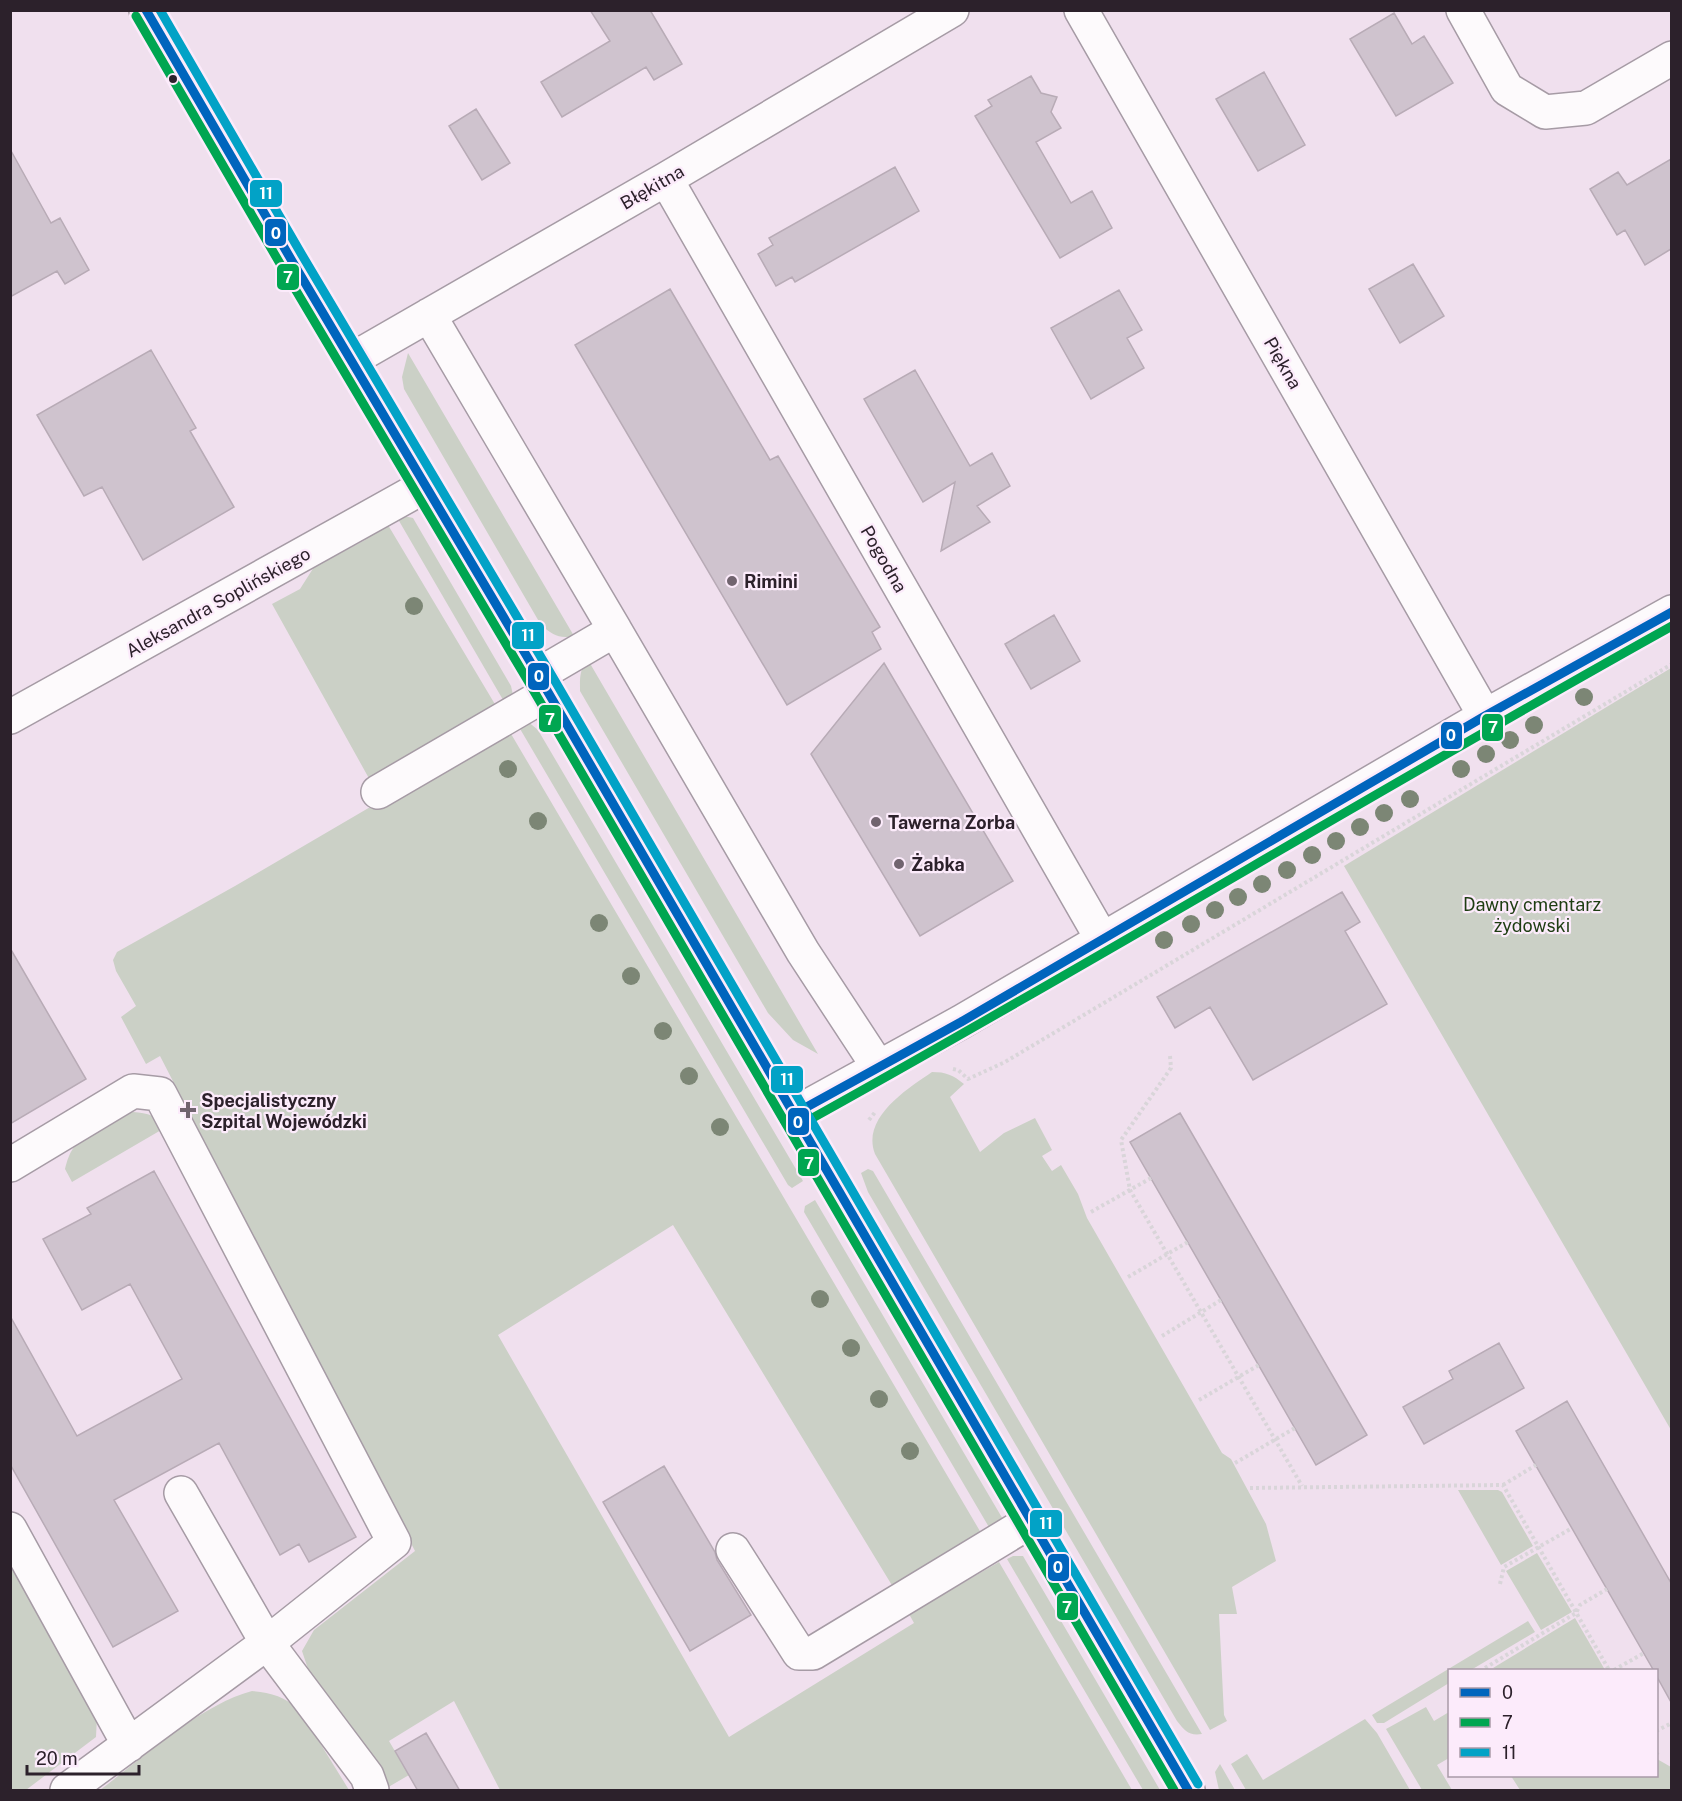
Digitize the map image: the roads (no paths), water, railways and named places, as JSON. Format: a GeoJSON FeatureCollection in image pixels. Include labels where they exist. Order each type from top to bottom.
{"type":"FeatureCollection","features":[{"type":"Feature","properties":{"kind":"street"},"geometry":{"type":"LineString","coordinates":[[146,10],[543,684],[1188,1791]]}},
{"type":"Feature","properties":{"kind":"street","name":"Błękitna"},"geometry":{"type":"LineString","coordinates":[[351,360],[666,179],[952,10]]}},
{"type":"Feature","properties":{"kind":"street","name":"Piękna"},"geometry":{"type":"LineString","coordinates":[[1081,10],[1485,716]]}},
{"type":"Feature","properties":{"kind":"street"},"geometry":{"type":"LineString","coordinates":[[1463,10],[1507,89],[1545,112],[1586,108],[1671,58]]}},
{"type":"Feature","properties":{"kind":"street","name":"Pogodna"},"geometry":{"type":"LineString","coordinates":[[666,179],[1102,939]]}},
{"type":"Feature","properties":{"kind":"street"},"geometry":{"type":"LineString","coordinates":[[429,315],[803,952],[879,1068]]}},
{"type":"Feature","properties":{"kind":"street","name":"Aleksandra Soplińskiego"},"geometry":{"type":"LineString","coordinates":[[10,717],[425,486]]}},
{"type":"Feature","properties":{"kind":"street"},"geometry":{"type":"LineString","coordinates":[[794,1114],[962,1022],[1485,716],[1671,612]]}},
{"type":"Feature","properties":{"kind":"street"},"geometry":{"type":"LineString","coordinates":[[378,792],[543,684],[615,630]]}},
{"type":"Feature","properties":{"kind":"street"},"geometry":{"type":"LineString","coordinates":[[10,1165],[133,1091],[160,1094],[394,1542],[267,1643],[67,1791]]}},
{"type":"Feature","properties":{"kind":"street"},"geometry":{"type":"LineString","coordinates":[[181,1493],[267,1643],[367,1776],[372,1791]]}},
{"type":"Feature","properties":{"kind":"street"},"geometry":{"type":"LineString","coordinates":[[733,1550],[800,1653],[813,1653],[1031,1521]]}},
{"type":"Feature","properties":{"kind":"street"},"geometry":{"type":"LineString","coordinates":[[10,1529],[129,1745]]}},
{"type":"Feature","properties":{"kind":"place","name":"Rimini"},"geometry":{"type":"Point","coordinates":[732,581]}},
{"type":"Feature","properties":{"kind":"place","name":"Tawerna Zorba"},"geometry":{"type":"Point","coordinates":[876,822]}},
{"type":"Feature","properties":{"kind":"place","name":"Żabka"},"geometry":{"type":"Point","coordinates":[899,864]}},
{"type":"Feature","properties":{"kind":"place","name":"Specjalistyczny Szpital Wojewódzki"},"geometry":{"type":"Point","coordinates":[188,1110]}},
{"type":"Feature","properties":{"kind":"park label","name":"Dawny cmentarz żydowski"},"geometry":{"type":"Point","coordinates":[1532,914]}}]}
